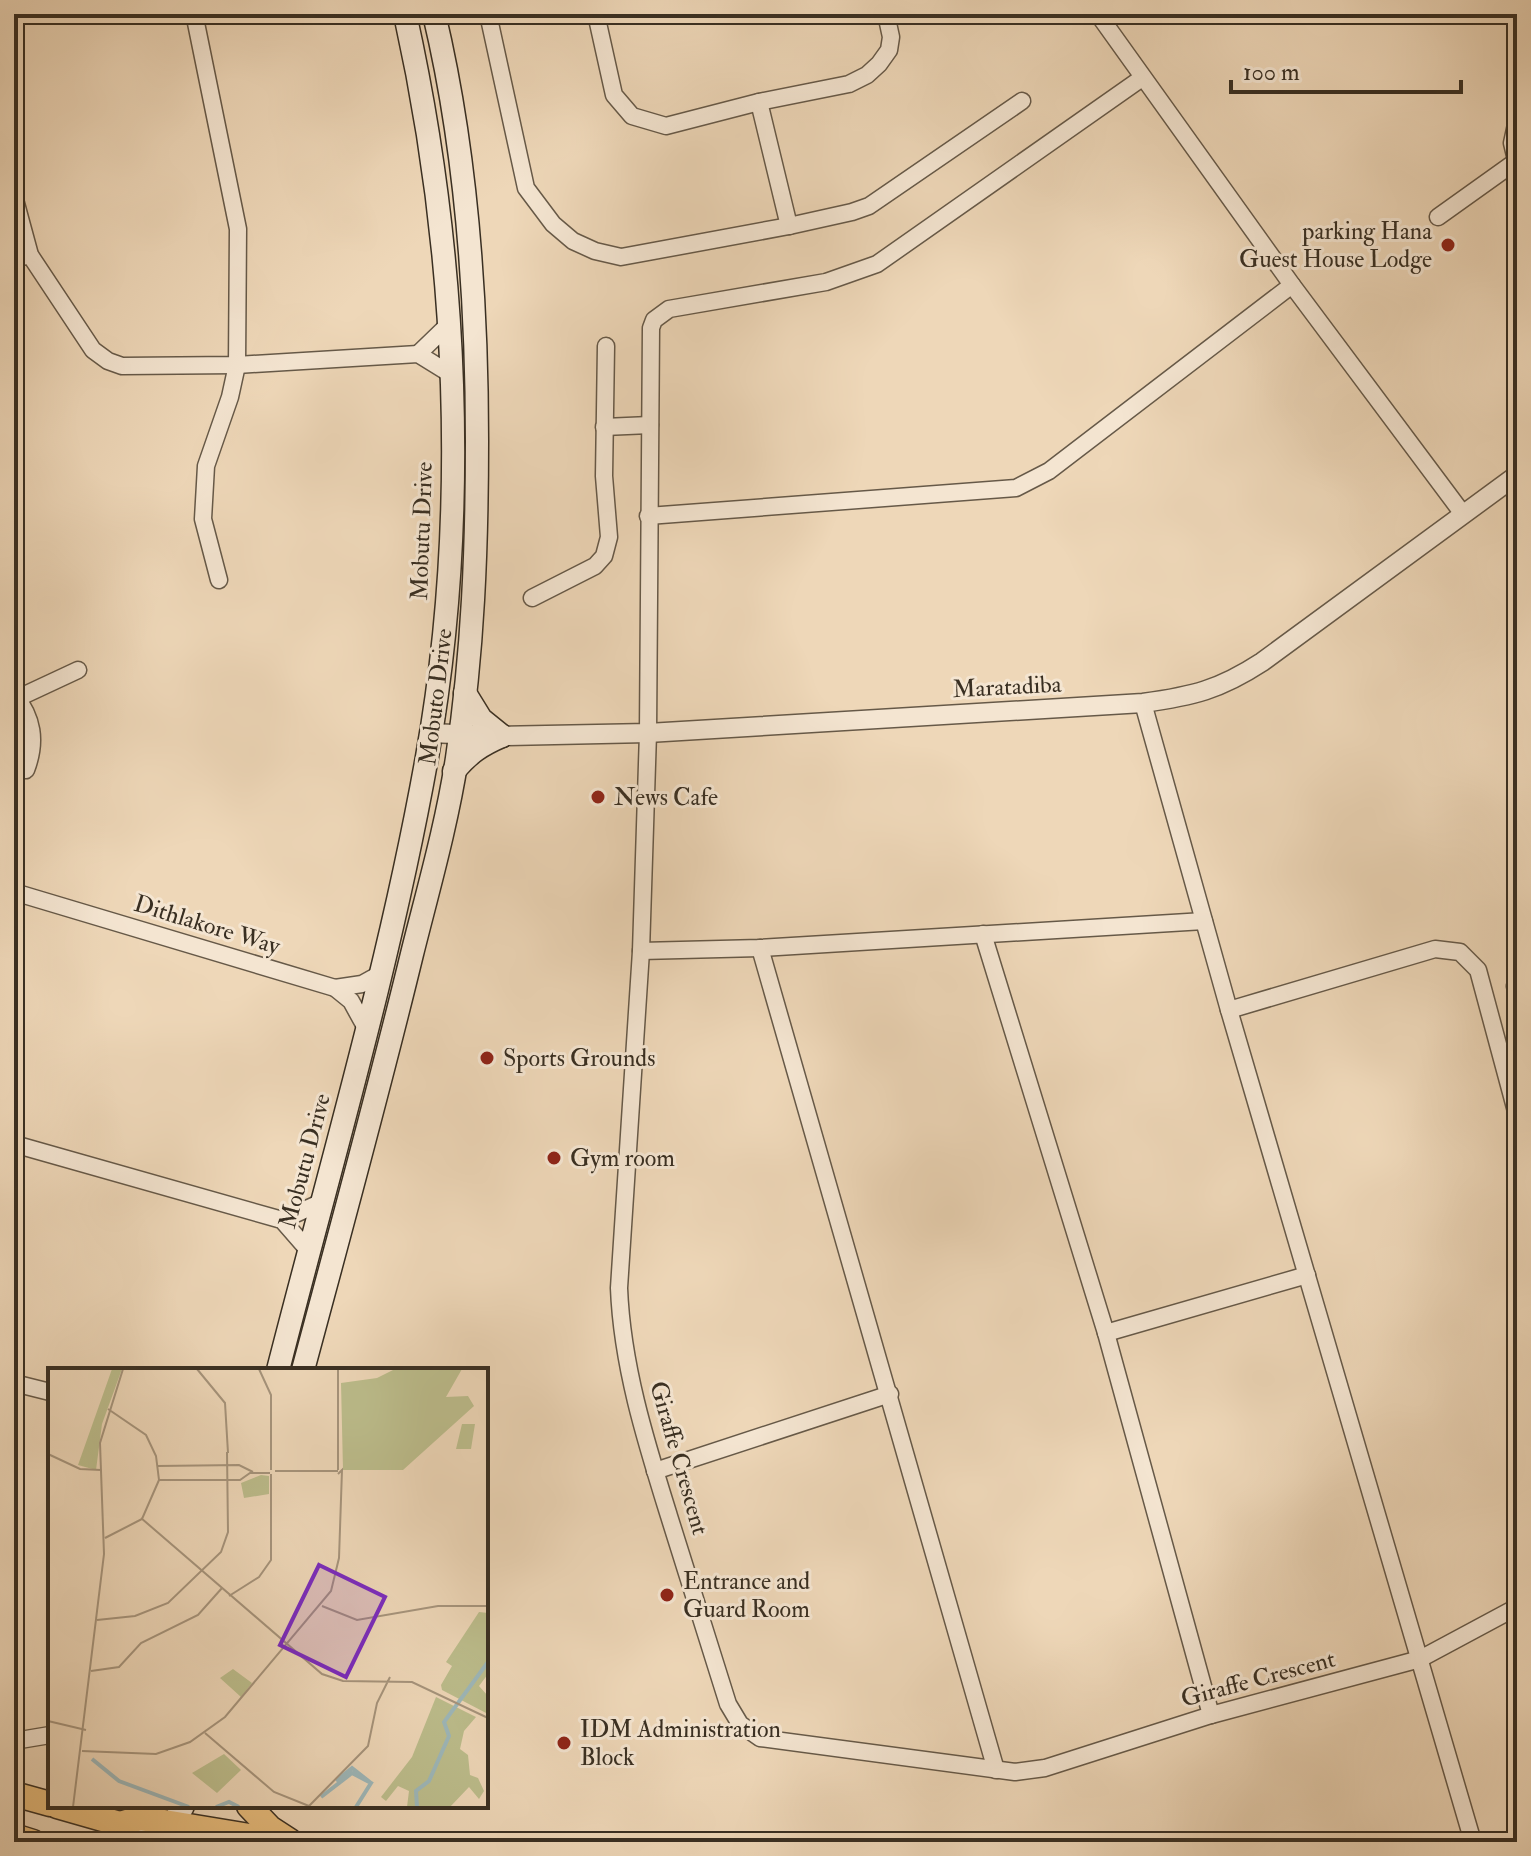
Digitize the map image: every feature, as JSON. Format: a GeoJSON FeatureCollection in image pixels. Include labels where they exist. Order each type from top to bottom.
{"type":"FeatureCollection","features":[{"type":"Feature","properties":{"kind":"main road","name":"Mobutu Drive"},"geometry":{"type":"LineString","coordinates":[[279,1368],[380,974],[430,733],[450,561],[452,375],[440,216],[418,72],[405,14]]}},
{"type":"Feature","properties":{"kind":"main road","name":"Mobuto Drive"},"geometry":{"type":"LineString","coordinates":[[304,1368],[397,1016],[454,771],[465,693],[477,561],[477,358],[466,209],[444,57],[434,14]]}},
{"type":"Feature","properties":{"kind":"main road"},"geometry":{"type":"LineString","coordinates":[[465,693],[488,727],[502,736]]}},
{"type":"Feature","properties":{"kind":"main road"},"geometry":{"type":"LineString","coordinates":[[454,771],[469,753],[502,736]]}},
{"type":"Feature","properties":{"kind":"main road"},"geometry":{"type":"LineString","coordinates":[[14,1794],[48,1803]]}},
{"type":"Feature","properties":{"kind":"main road"},"geometry":{"type":"LineString","coordinates":[[65,1808],[120,1824],[143,1812],[175,1824],[285,1842]]}},
{"type":"Feature","properties":{"kind":"main road"},"geometry":{"type":"LineString","coordinates":[[251,1808],[270,1828],[292,1842]]}},
{"type":"Feature","properties":{"kind":"main road"},"geometry":{"type":"LineString","coordinates":[[135,1842],[143,1812]]}},
{"type":"Feature","properties":{"kind":"main road"},"geometry":{"type":"LineString","coordinates":[[14,1836],[33,1842]]}},
{"type":"Feature","properties":{"kind":"street"},"geometry":{"type":"LineString","coordinates":[[488,14],[526,188],[553,224],[573,241],[595,251],[621,257],[789,226],[869,206],[1022,101]]}},
{"type":"Feature","properties":{"kind":"street"},"geometry":{"type":"LineString","coordinates":[[596,14],[614,95],[632,116],[666,126],[759,102],[849,84],[867,75],[889,50],[891,37],[886,14]]}},
{"type":"Feature","properties":{"kind":"street"},"geometry":{"type":"LineString","coordinates":[[1098,14],[1292,285],[1463,514]]}},
{"type":"Feature","properties":{"kind":"street"},"geometry":{"type":"LineString","coordinates":[[195,18],[238,229],[237,365],[230,397],[206,466],[203,519],[219,580]]}},
{"type":"Feature","properties":{"kind":"street","name":"Giraffe Crescent"},"geometry":{"type":"LineString","coordinates":[[1142,78],[877,264],[826,282],[669,309],[654,320],[651,328],[648,733],[641,951],[620,1311],[626,1356],[655,1471],[728,1704],[740,1724],[760,1738],[996,1770],[1015,1772],[1045,1768],[1211,1715],[1420,1659],[1517,1607]]}},
{"type":"Feature","properties":{"kind":"street"},"geometry":{"type":"LineString","coordinates":[[759,102],[789,226]]}},
{"type":"Feature","properties":{"kind":"street"},"geometry":{"type":"LineString","coordinates":[[1438,217],[1516,163],[1512,143],[1517,120]]}},
{"type":"Feature","properties":{"kind":"street"},"geometry":{"type":"LineString","coordinates":[[14,196],[22,257],[93,350],[108,361],[122,366],[237,365],[418,354],[452,375]]}},
{"type":"Feature","properties":{"kind":"street"},"geometry":{"type":"LineString","coordinates":[[648,516],[1016,488],[1049,471],[1292,285]]}},
{"type":"Feature","properties":{"kind":"street"},"geometry":{"type":"LineString","coordinates":[[418,354],[448,325]]}},
{"type":"Feature","properties":{"kind":"street"},"geometry":{"type":"LineString","coordinates":[[532,598],[595,566],[604,556],[609,537],[604,476],[606,346]]}},
{"type":"Feature","properties":{"kind":"street"},"geometry":{"type":"LineString","coordinates":[[604,427],[650,425]]}},
{"type":"Feature","properties":{"kind":"street","name":"Maratadiba"},"geometry":{"type":"LineString","coordinates":[[430,733],[502,736],[648,733],[1143,703],[1189,697],[1241,676],[1517,475]]}},
{"type":"Feature","properties":{"kind":"street"},"geometry":{"type":"LineString","coordinates":[[26,770],[32,756],[34,735],[16,696],[78,670]]}},
{"type":"Feature","properties":{"kind":"street"},"geometry":{"type":"LineString","coordinates":[[1143,703],[1229,1010],[1473,1842]]}},
{"type":"Feature","properties":{"kind":"street","name":"Dithlakore Way"},"geometry":{"type":"LineString","coordinates":[[14,892],[335,988]]}},
{"type":"Feature","properties":{"kind":"street"},"geometry":{"type":"LineString","coordinates":[[641,951],[760,948],[1204,921]]}},
{"type":"Feature","properties":{"kind":"street"},"geometry":{"type":"LineString","coordinates":[[983,934],[1106,1333],[1211,1715]]}},
{"type":"Feature","properties":{"kind":"street"},"geometry":{"type":"LineString","coordinates":[[760,948],[996,1770]]}},
{"type":"Feature","properties":{"kind":"street"},"geometry":{"type":"LineString","coordinates":[[1229,1010],[1435,949],[1460,952],[1478,970],[1517,1115]]}},
{"type":"Feature","properties":{"kind":"street"},"geometry":{"type":"LineString","coordinates":[[335,988],[362,984],[380,974]]}},
{"type":"Feature","properties":{"kind":"street"},"geometry":{"type":"LineString","coordinates":[[1517,982],[1517,995]]}},
{"type":"Feature","properties":{"kind":"street"},"geometry":{"type":"LineString","coordinates":[[335,988],[351,1001],[367,1030]]}},
{"type":"Feature","properties":{"kind":"street"},"geometry":{"type":"LineString","coordinates":[[14,1144],[282,1220],[309,1251]]}},
{"type":"Feature","properties":{"kind":"street"},"geometry":{"type":"LineString","coordinates":[[282,1220],[322,1202]]}},
{"type":"Feature","properties":{"kind":"street"},"geometry":{"type":"LineString","coordinates":[[1106,1333],[1307,1275]]}},
{"type":"Feature","properties":{"kind":"street"},"geometry":{"type":"LineString","coordinates":[[14,1383],[48,1392]]}},
{"type":"Feature","properties":{"kind":"street"},"geometry":{"type":"LineString","coordinates":[[655,1471],[890,1394]]}},
{"type":"Feature","properties":{"kind":"street"},"geometry":{"type":"LineString","coordinates":[[14,1741],[48,1735]]}},
{"type":"Feature","properties":{"kind":"place","name":"parking Hana Guest House Lodge"},"geometry":{"type":"Point","coordinates":[1448,245]}},
{"type":"Feature","properties":{"kind":"place","name":"News Cafe"},"geometry":{"type":"Point","coordinates":[598,797]}},
{"type":"Feature","properties":{"kind":"place","name":"Sports Grounds"},"geometry":{"type":"Point","coordinates":[487,1058]}},
{"type":"Feature","properties":{"kind":"place","name":"Gym room"},"geometry":{"type":"Point","coordinates":[554,1158]}},
{"type":"Feature","properties":{"kind":"place","name":"Entrance and Guard Room"},"geometry":{"type":"Point","coordinates":[667,1595]}},
{"type":"Feature","properties":{"kind":"place","name":"IDM Administration Block"},"geometry":{"type":"Point","coordinates":[564,1743]}}]}
